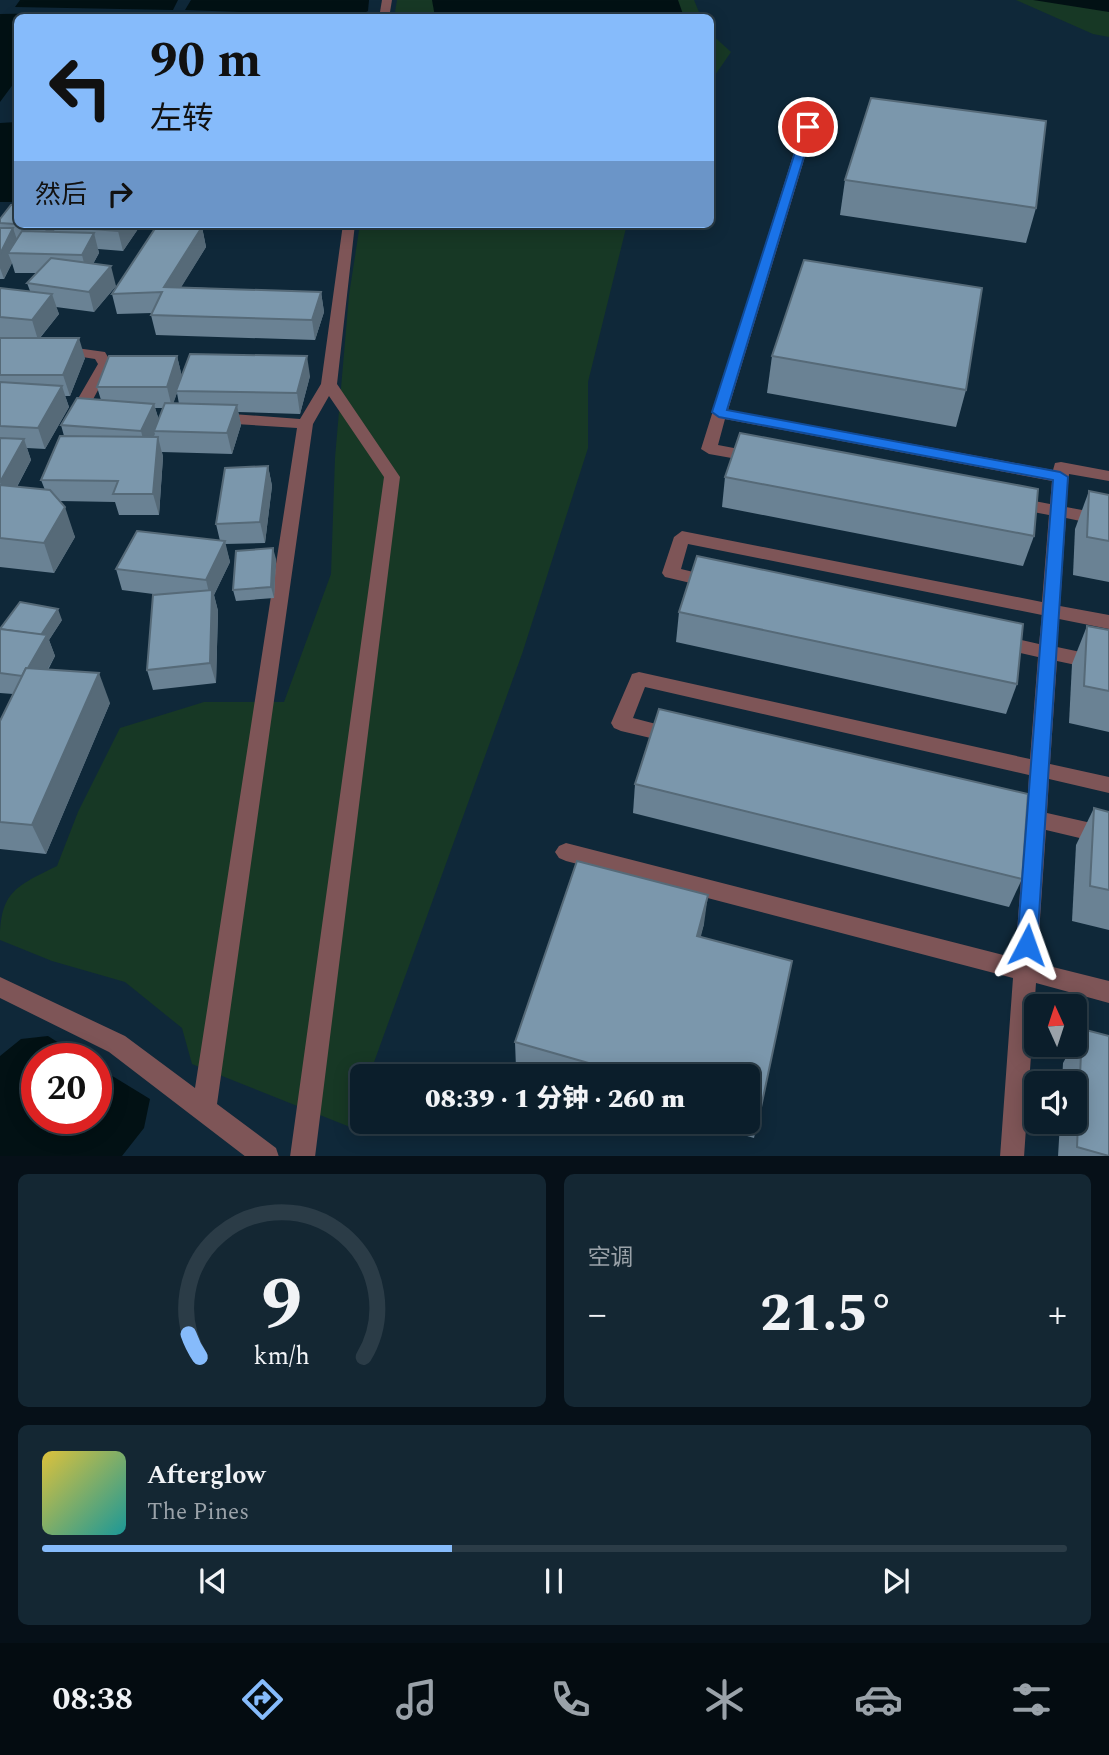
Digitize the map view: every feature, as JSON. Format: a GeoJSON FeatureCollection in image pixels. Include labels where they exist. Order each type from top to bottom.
{"type":"FeatureCollection","features":[{"type":"Feature","properties":{"kind":"street"},"geometry":{"type":"LineString","coordinates":[[776,461],[709,449],[808,127]]}},
{"type":"Feature","properties":{"kind":"street"},"geometry":{"type":"LineString","coordinates":[[204,1109],[305,424],[328,384],[348,228]]}},
{"type":"Feature","properties":{"kind":"street"},"geometry":{"type":"LineString","coordinates":[[41,347],[100,355],[105,364],[80,409],[107,411]]}},
{"type":"Feature","properties":{"kind":"street"},"geometry":{"type":"LineString","coordinates":[[302,1156],[392,477],[328,384]]}},
{"type":"Feature","properties":{"kind":"street"},"geometry":{"type":"LineString","coordinates":[[719,412],[1060,477]]}},
{"type":"Feature","properties":{"kind":"street"},"geometry":{"type":"LineString","coordinates":[[199,417],[305,424]]}},
{"type":"Feature","properties":{"kind":"street"},"geometry":{"type":"LineString","coordinates":[[1012,1156],[1061,467],[1109,476]]}},
{"type":"Feature","properties":{"kind":"street"},"geometry":{"type":"LineString","coordinates":[[990,499],[1109,521]]}},
{"type":"Feature","properties":{"kind":"street"},"geometry":{"type":"LineString","coordinates":[[725,585],[671,573],[682,537],[1109,622]]}},
{"type":"Feature","properties":{"kind":"street"},"geometry":{"type":"LineString","coordinates":[[980,638],[1109,665]]}},
{"type":"Feature","properties":{"kind":"street"},"geometry":{"type":"LineString","coordinates":[[701,742],[621,723],[639,678],[1109,785]]}},
{"type":"Feature","properties":{"kind":"street"},"geometry":{"type":"LineString","coordinates":[[982,807],[1109,836]]}},
{"type":"Feature","properties":{"kind":"street"},"geometry":{"type":"LineString","coordinates":[[566,852],[1109,992]]}},
{"type":"Feature","properties":{"kind":"street"},"geometry":{"type":"LineString","coordinates":[[0,987],[117,1044],[266,1156]]}},
{"type":"Feature","properties":{"kind":"green space"},"geometry":{"type":"Polygon","coordinates":[[[397,0],[694,0],[700,14],[395,14],[397,0]]]}},
{"type":"Feature","properties":{"kind":"green space"},"geometry":{"type":"Polygon","coordinates":[[[1016,0],[1109,0],[1109,37],[1093,34],[1016,0]]]}},
{"type":"Feature","properties":{"kind":"green space"},"geometry":{"type":"Polygon","coordinates":[[[714,37],[731,52],[714,77],[714,37]]]}},
{"type":"Feature","properties":{"kind":"green space"},"geometry":{"type":"Polygon","coordinates":[[[359,228],[626,228],[588,382],[588,448],[522,654],[373,1064],[350,1064],[350,1127],[192,1064],[182,1028],[125,982],[52,961],[0,940],[7,900],[21,885],[57,866],[78,812],[120,728],[204,702],[284,702],[331,574],[335,458],[349,295],[359,228]]]}},
{"type":"Feature","properties":{"kind":"shaded area"},"geometry":{"type":"Polygon","coordinates":[[[20,0],[178,0],[173,10],[15,7],[20,0]]]}},
{"type":"Feature","properties":{"kind":"shaded area"},"geometry":{"type":"Polygon","coordinates":[[[191,0],[369,0],[368,11],[362,14],[185,10],[191,0]]]}},
{"type":"Feature","properties":{"kind":"shaded area"},"geometry":{"type":"Polygon","coordinates":[[[432,0],[678,0],[683,14],[434,14],[432,0]]]}},
{"type":"Feature","properties":{"kind":"shaded area"},"geometry":{"type":"Polygon","coordinates":[[[1033,0],[1109,0],[1109,12],[1033,0]]]}},
{"type":"Feature","properties":{"kind":"shaded area"},"geometry":{"type":"Polygon","coordinates":[[[67,13],[14,14],[14,83],[0,102],[0,14],[67,13]]]}},
{"type":"Feature","properties":{"kind":"shaded area"},"geometry":{"type":"Polygon","coordinates":[[[14,122],[14,202],[0,202],[0,123],[14,122]]]}},
{"type":"Feature","properties":{"kind":"shaded area"},"geometry":{"type":"Polygon","coordinates":[[[48,1036],[59,1043],[21,1043],[21,1134],[112,1134],[112,1076],[150,1099],[144,1128],[122,1156],[0,1156],[0,1056],[21,1039],[48,1036]]]}},
{"type":"Feature","properties":{"kind":"building"},"geometry":{"type":"Polygon","coordinates":[[[871,98],[1046,121],[1036,208],[845,180],[871,98]]]}},
{"type":"Feature","properties":{"kind":"building"},"geometry":{"type":"Polygon","coordinates":[[[14,205],[14,224],[0,223],[0,219],[14,205]]]}},
{"type":"Feature","properties":{"kind":"building"},"geometry":{"type":"Polygon","coordinates":[[[0,228],[13,228],[0,254],[0,228]]]}},
{"type":"Feature","properties":{"kind":"building"},"geometry":{"type":"Polygon","coordinates":[[[79,228],[120,228],[118,231],[79,228]]]}},
{"type":"Feature","properties":{"kind":"building"},"geometry":{"type":"Polygon","coordinates":[[[155,228],[201,228],[164,287],[321,292],[312,320],[151,315],[162,292],[112,294],[155,228]]]}},
{"type":"Feature","properties":{"kind":"building"},"geometry":{"type":"Polygon","coordinates":[[[22,231],[94,233],[82,255],[8,253],[22,231]]]}},
{"type":"Feature","properties":{"kind":"building"},"geometry":{"type":"Polygon","coordinates":[[[51,258],[111,266],[89,292],[27,283],[51,258]]]}},
{"type":"Feature","properties":{"kind":"building"},"geometry":{"type":"Polygon","coordinates":[[[804,260],[982,288],[966,390],[772,356],[804,260]]]}},
{"type":"Feature","properties":{"kind":"building"},"geometry":{"type":"Polygon","coordinates":[[[0,288],[52,294],[32,320],[0,317],[0,288]]]}},
{"type":"Feature","properties":{"kind":"building"},"geometry":{"type":"Polygon","coordinates":[[[0,338],[79,338],[63,375],[0,375],[0,338]]]}},
{"type":"Feature","properties":{"kind":"building"},"geometry":{"type":"Polygon","coordinates":[[[190,354],[307,356],[297,393],[176,391],[190,354]]]}},
{"type":"Feature","properties":{"kind":"building"},"geometry":{"type":"Polygon","coordinates":[[[109,356],[177,356],[167,387],[97,387],[109,356]]]}},
{"type":"Feature","properties":{"kind":"building"},"geometry":{"type":"Polygon","coordinates":[[[0,382],[62,386],[38,428],[0,426],[0,382]]]}},
{"type":"Feature","properties":{"kind":"building"},"geometry":{"type":"Polygon","coordinates":[[[77,398],[154,404],[141,431],[61,425],[77,398]]]}},
{"type":"Feature","properties":{"kind":"building"},"geometry":{"type":"Polygon","coordinates":[[[165,403],[237,405],[227,433],[154,431],[165,403]]]}},
{"type":"Feature","properties":{"kind":"building"},"geometry":{"type":"Polygon","coordinates":[[[740,433],[1038,489],[1034,536],[725,477],[740,433]]]}},
{"type":"Feature","properties":{"kind":"building"},"geometry":{"type":"Polygon","coordinates":[[[60,436],[158,437],[153,494],[113,494],[118,481],[41,480],[60,436]]]}},
{"type":"Feature","properties":{"kind":"building"},"geometry":{"type":"Polygon","coordinates":[[[0,438],[24,439],[0,482],[0,438]]]}},
{"type":"Feature","properties":{"kind":"building"},"geometry":{"type":"Polygon","coordinates":[[[268,466],[260,522],[216,524],[225,468],[268,466]]]}},
{"type":"Feature","properties":{"kind":"building"},"geometry":{"type":"Polygon","coordinates":[[[0,485],[50,490],[65,507],[44,543],[0,538],[0,485]]]}},
{"type":"Feature","properties":{"kind":"building"},"geometry":{"type":"Polygon","coordinates":[[[1089,491],[1109,495],[1109,541],[1087,537],[1089,491]]]}},
{"type":"Feature","properties":{"kind":"building"},"geometry":{"type":"Polygon","coordinates":[[[137,531],[225,541],[206,580],[116,569],[137,531]]]}},
{"type":"Feature","properties":{"kind":"building"},"geometry":{"type":"Polygon","coordinates":[[[273,548],[271,587],[233,590],[236,551],[273,548]]]}},
{"type":"Feature","properties":{"kind":"building"},"geometry":{"type":"Polygon","coordinates":[[[697,556],[1023,624],[1017,684],[679,612],[697,556]]]}},
{"type":"Feature","properties":{"kind":"building"},"geometry":{"type":"Polygon","coordinates":[[[212,590],[210,663],[147,670],[153,595],[212,590]]]}},
{"type":"Feature","properties":{"kind":"building"},"geometry":{"type":"Polygon","coordinates":[[[20,602],[58,609],[41,635],[0,629],[20,602]]]}},
{"type":"Feature","properties":{"kind":"building"},"geometry":{"type":"Polygon","coordinates":[[[1087,626],[1109,630],[1109,691],[1084,686],[1087,626]]]}},
{"type":"Feature","properties":{"kind":"building"},"geometry":{"type":"Polygon","coordinates":[[[0,629],[47,635],[22,676],[0,673],[0,629]]]}},
{"type":"Feature","properties":{"kind":"building"},"geometry":{"type":"Polygon","coordinates":[[[26,668],[99,673],[32,825],[0,822],[0,721],[26,668]]]}},
{"type":"Feature","properties":{"kind":"building"},"geometry":{"type":"Polygon","coordinates":[[[659,709],[1028,794],[1022,879],[635,784],[659,709]]]}},
{"type":"Feature","properties":{"kind":"building"},"geometry":{"type":"Polygon","coordinates":[[[1094,808],[1109,812],[1109,890],[1090,886],[1094,808]]]}},
{"type":"Feature","properties":{"kind":"building"},"geometry":{"type":"Polygon","coordinates":[[[577,861],[708,895],[697,936],[792,961],[760,1112],[760,1064],[592,1064],[515,1042],[577,861]]]}},
{"type":"Feature","properties":{"kind":"building"},"geometry":{"type":"Polygon","coordinates":[[[1087,1030],[1109,1036],[1109,1156],[1077,1147],[1078,1134],[1087,1134],[1087,1071],[1080,1071],[1081,1057],[1087,1057],[1087,1030]]]}},
{"type":"Feature","properties":{"kind":"route"},"geometry":{"type":"LineString","coordinates":[[808,127],[719,412],[1060,477],[1027,945]]}}]}
